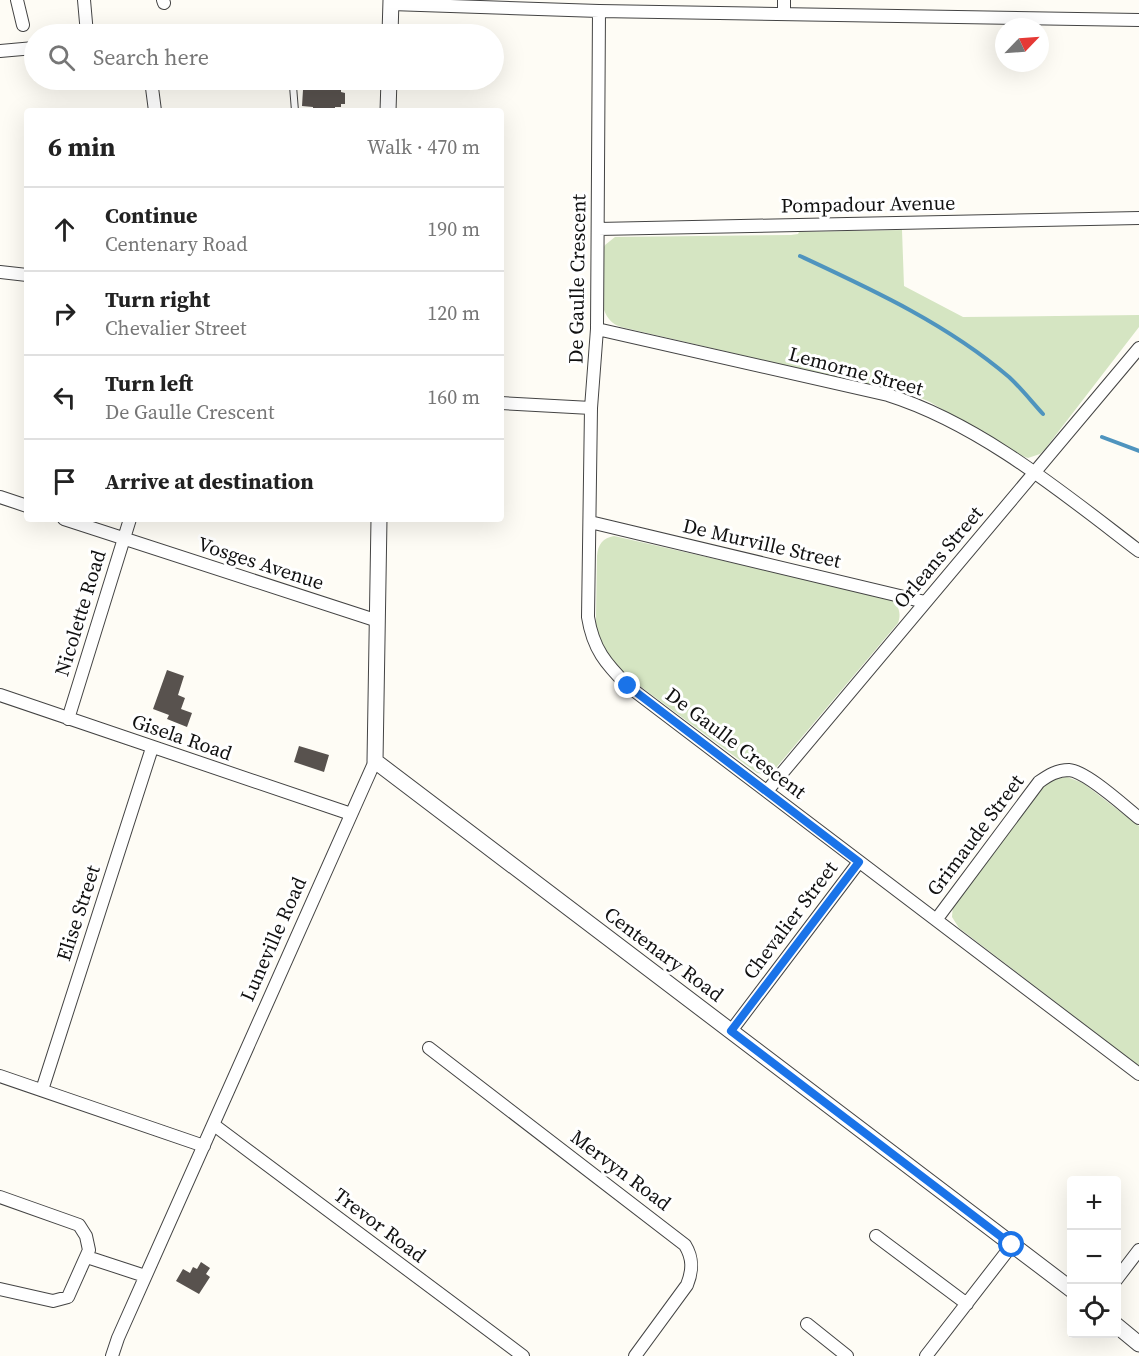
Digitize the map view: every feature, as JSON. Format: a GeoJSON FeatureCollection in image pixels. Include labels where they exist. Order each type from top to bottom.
{"type":"FeatureCollection","features":[{"type":"Feature","properties":{"kind":"street"},"geometry":{"type":"LineString","coordinates":[[17,0],[23,25]]}},
{"type":"Feature","properties":{"kind":"street"},"geometry":{"type":"LineString","coordinates":[[84,0],[86,24]]}},
{"type":"Feature","properties":{"kind":"street"},"geometry":{"type":"LineString","coordinates":[[390,24],[391,2],[599,11],[784,6],[1139,20]]}},
{"type":"Feature","properties":{"kind":"street","name":"De Gaulle Crescent"},"geometry":{"type":"LineString","coordinates":[[599,11],[597,329],[591,408],[588,617],[591,636],[600,654],[628,686],[1139,1074]]}},
{"type":"Feature","properties":{"kind":"street"},"geometry":{"type":"LineString","coordinates":[[0,51],[24,49]]}},
{"type":"Feature","properties":{"kind":"street"},"geometry":{"type":"LineString","coordinates":[[152,90],[155,108]]}},
{"type":"Feature","properties":{"kind":"street"},"geometry":{"type":"LineString","coordinates":[[388,90],[388,108]]}},
{"type":"Feature","properties":{"kind":"street","name":"Pompadour Avenue"},"geometry":{"type":"LineString","coordinates":[[598,229],[1139,218]]}},
{"type":"Feature","properties":{"kind":"street"},"geometry":{"type":"LineString","coordinates":[[0,272],[24,275]]}},
{"type":"Feature","properties":{"kind":"street","name":"Lemorne Street"},"geometry":{"type":"LineString","coordinates":[[597,329],[888,395],[917,404],[1035,472],[1139,550]]}},
{"type":"Feature","properties":{"kind":"street","name":"Orleans Street"},"geometry":{"type":"LineString","coordinates":[[767,791],[1139,348]]}},
{"type":"Feature","properties":{"kind":"street"},"geometry":{"type":"LineString","coordinates":[[504,403],[591,408]]}},
{"type":"Feature","properties":{"kind":"street"},"geometry":{"type":"LineString","coordinates":[[0,497],[24,505]]}},
{"type":"Feature","properties":{"kind":"street","name":"Vosges Avenue"},"geometry":{"type":"LineString","coordinates":[[73,522],[378,621]]}},
{"type":"Feature","properties":{"kind":"street","name":"Nicolette Road"},"geometry":{"type":"LineString","coordinates":[[68,719],[129,522]]}},
{"type":"Feature","properties":{"kind":"street","name":"Luneville Road"},"geometry":{"type":"LineString","coordinates":[[112,1356],[145,1276],[375,761],[379,522]]}},
{"type":"Feature","properties":{"kind":"street","name":"De Murville Street"},"geometry":{"type":"LineString","coordinates":[[590,522],[925,602]]}},
{"type":"Feature","properties":{"kind":"street","name":"Gisela Road"},"geometry":{"type":"LineString","coordinates":[[0,694],[152,748],[351,814]]}},
{"type":"Feature","properties":{"kind":"street","name":"Elise Street"},"geometry":{"type":"LineString","coordinates":[[42,1090],[152,748]]}},
{"type":"Feature","properties":{"kind":"street","name":"Centenary Road"},"geometry":{"type":"LineString","coordinates":[[375,761],[1067,1287]]}},
{"type":"Feature","properties":{"kind":"street","name":"Grimaude Street"},"geometry":{"type":"LineString","coordinates":[[936,920],[1039,782],[1050,774],[1071,770],[1083,774],[1139,818]]}},
{"type":"Feature","properties":{"kind":"street","name":"Chevalier Street"},"geometry":{"type":"LineString","coordinates":[[731,1031],[859,862]]}},
{"type":"Feature","properties":{"kind":"street","name":"Mervyn Road"},"geometry":{"type":"LineString","coordinates":[[429,1048],[685,1245],[692,1265],[687,1285],[635,1356]]}},
{"type":"Feature","properties":{"kind":"street"},"geometry":{"type":"LineString","coordinates":[[0,1076],[204,1146]]}},
{"type":"Feature","properties":{"kind":"street","name":"Trevor Road"},"geometry":{"type":"LineString","coordinates":[[214,1125],[523,1356]]}},
{"type":"Feature","properties":{"kind":"street"},"geometry":{"type":"LineString","coordinates":[[0,1197],[79,1225],[89,1250],[70,1294],[63,1299],[53,1301],[0,1289]]}},
{"type":"Feature","properties":{"kind":"street"},"geometry":{"type":"LineString","coordinates":[[876,1236],[967,1304]]}},
{"type":"Feature","properties":{"kind":"street"},"geometry":{"type":"LineString","coordinates":[[926,1356],[1012,1245]]}},
{"type":"Feature","properties":{"kind":"street"},"geometry":{"type":"LineString","coordinates":[[1121,1273],[1139,1250]]}},
{"type":"Feature","properties":{"kind":"street"},"geometry":{"type":"LineString","coordinates":[[87,1257],[145,1276]]}},
{"type":"Feature","properties":{"kind":"street"},"geometry":{"type":"LineString","coordinates":[[807,1324],[847,1356]]}},
{"type":"Feature","properties":{"kind":"street"},"geometry":{"type":"LineString","coordinates":[[1121,1327],[1139,1337]]}},
{"type":"Feature","properties":{"kind":"street"},"geometry":{"type":"LineString","coordinates":[[1121,1328],[1139,1344]]}},
{"type":"Feature","properties":{"kind":"lane"},"geometry":{"type":"LineString","coordinates":[[292,90],[295,108]]}},
{"type":"Feature","properties":{"kind":"green space"},"geometry":{"type":"Polygon","coordinates":[[[902,230],[904,286],[963,317],[1139,315],[1139,327],[1040,454],[1028,458],[1015,453],[930,402],[914,395],[621,327],[606,315],[603,305],[601,295],[602,251],[605,245],[615,237],[791,235],[799,232],[902,230]]]}},
{"type":"Feature","properties":{"kind":"green space"},"geometry":{"type":"Polygon","coordinates":[[[614,536],[888,598],[898,608],[900,615],[898,623],[775,769],[763,774],[757,773],[621,672],[602,649],[596,630],[597,556],[602,542],[614,536]]]}},
{"type":"Feature","properties":{"kind":"green space"},"geometry":{"type":"Polygon","coordinates":[[[1067,777],[1083,783],[1139,826],[1139,1066],[959,928],[952,917],[953,904],[1042,787],[1055,779],[1067,777]]]}},
{"type":"Feature","properties":{"kind":"building"},"geometry":{"type":"Polygon","coordinates":[[[303,90],[341,90],[345,93],[345,104],[341,104],[341,107],[302,106],[303,90]]]}},
{"type":"Feature","properties":{"kind":"building"},"geometry":{"type":"Polygon","coordinates":[[[167,670],[184,676],[178,695],[185,698],[181,709],[192,713],[187,727],[167,719],[169,715],[153,709],[167,670]]]}},
{"type":"Feature","properties":{"kind":"building"},"geometry":{"type":"Polygon","coordinates":[[[299,746],[329,755],[324,772],[294,762],[299,746]]]}},
{"type":"Feature","properties":{"kind":"building"},"geometry":{"type":"Polygon","coordinates":[[[201,1262],[210,1268],[206,1274],[210,1277],[199,1294],[176,1281],[183,1269],[190,1273],[193,1267],[197,1269],[201,1262]]]}},
{"type":"Feature","properties":{"kind":"waterway"},"geometry":{"type":"LineString","coordinates":[[800,256],[882,295],[935,324],[1009,377],[1043,414]]}},
{"type":"Feature","properties":{"kind":"waterway"},"geometry":{"type":"LineString","coordinates":[[1102,437],[1139,451]]}},
{"type":"Feature","properties":{"kind":"route"},"geometry":{"type":"LineString","coordinates":[[628,686],[859,862],[731,1031],[1012,1245]]}}]}
